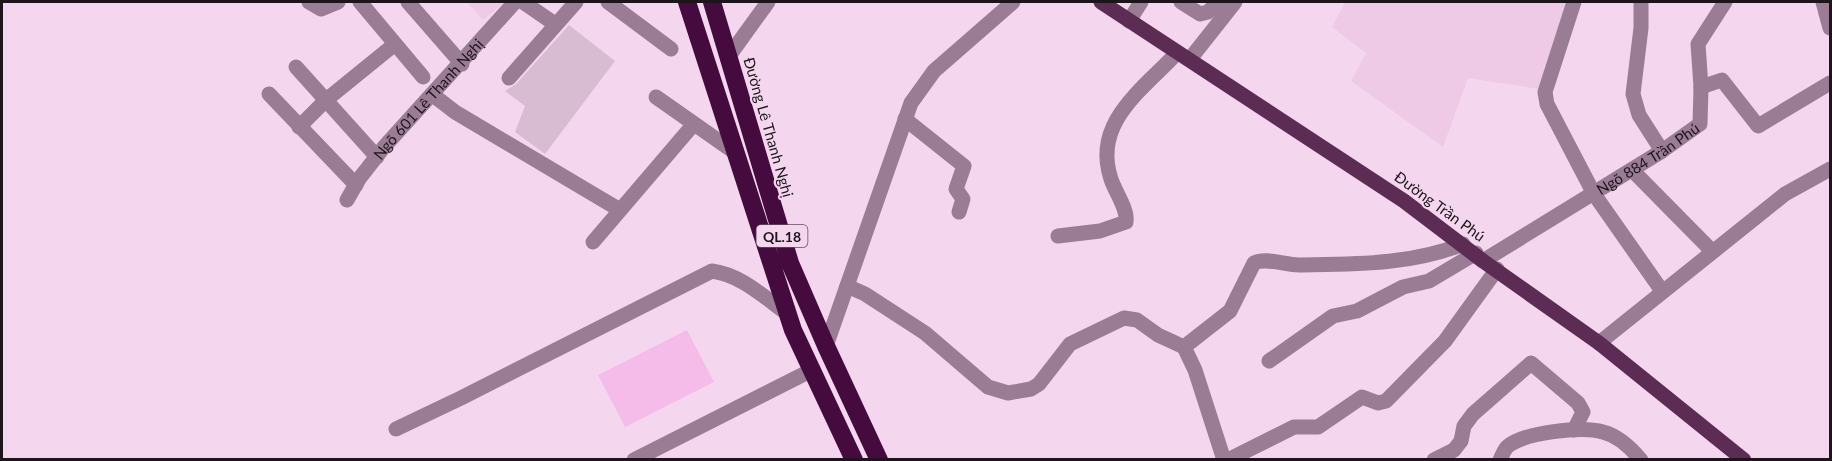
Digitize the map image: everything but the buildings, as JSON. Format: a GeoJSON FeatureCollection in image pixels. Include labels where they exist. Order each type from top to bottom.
{"type":"FeatureCollection","features":[{"type":"Feature","properties":{"kind":"highway","name":"QL.18"},"geometry":{"type":"LineString","coordinates":[[687,2],[733,151],[789,315],[810,371],[854,459]]}},
{"type":"Feature","properties":{"kind":"highway","name":"Đường Lê Thanh Nghị"},"geometry":{"type":"LineString","coordinates":[[712,2],[790,262],[879,459]]}},
{"type":"Feature","properties":{"kind":"main road","name":"Đường Trần Phú"},"geometry":{"type":"LineString","coordinates":[[1101,2],[1325,148],[1463,244],[1599,343],[1744,459]]}},
{"type":"Feature","properties":{"kind":"street"},"geometry":{"type":"LineString","coordinates":[[309,2],[316,8],[332,5]]}},
{"type":"Feature","properties":{"kind":"street"},"geometry":{"type":"LineString","coordinates":[[360,2],[423,77]]}},
{"type":"Feature","properties":{"kind":"street"},"geometry":{"type":"LineString","coordinates":[[408,2],[462,64]]}},
{"type":"Feature","properties":{"kind":"street","name":"Ngõ 601 Lê Thanh Nghị"},"geometry":{"type":"LineString","coordinates":[[348,200],[377,157],[515,2]]}},
{"type":"Feature","properties":{"kind":"street"},"geometry":{"type":"LineString","coordinates":[[523,2],[555,24]]}},
{"type":"Feature","properties":{"kind":"street"},"geometry":{"type":"LineString","coordinates":[[509,78],[576,2]]}},
{"type":"Feature","properties":{"kind":"street"},"geometry":{"type":"LineString","coordinates":[[608,2],[671,49]]}},
{"type":"Feature","properties":{"kind":"street"},"geometry":{"type":"LineString","coordinates":[[729,56],[768,2]]}},
{"type":"Feature","properties":{"kind":"street"},"geometry":{"type":"LineString","coordinates":[[826,346],[911,103],[934,70],[1013,2]]}},
{"type":"Feature","properties":{"kind":"street"},"geometry":{"type":"LineString","coordinates":[[1130,21],[1141,2]]}},
{"type":"Feature","properties":{"kind":"street"},"geometry":{"type":"LineString","coordinates":[[1181,2],[1200,14],[1208,12],[1218,2]]}},
{"type":"Feature","properties":{"kind":"street"},"geometry":{"type":"LineString","coordinates":[[1058,236],[1101,231],[1126,222],[1105,154],[1107,136],[1111,126],[1125,108],[1183,56],[1235,2]]}},
{"type":"Feature","properties":{"kind":"street"},"geometry":{"type":"LineString","coordinates":[[1574,2],[1545,92],[1551,116],[1594,194],[1662,291]]}},
{"type":"Feature","properties":{"kind":"street"},"geometry":{"type":"LineString","coordinates":[[1641,2],[1641,28],[1633,94],[1639,115],[1662,151]]}},
{"type":"Feature","properties":{"kind":"street","name":"Ngõ 884 Trần Phú"},"geometry":{"type":"LineString","coordinates":[[1269,362],[1333,316],[1357,311],[1403,287],[1429,281],[1485,261],[1662,151],[1700,124],[1701,87],[1698,44],[1725,2]]}},
{"type":"Feature","properties":{"kind":"street"},"geometry":{"type":"LineString","coordinates":[[1823,2],[1830,28]]}},
{"type":"Feature","properties":{"kind":"street"},"geometry":{"type":"LineString","coordinates":[[299,127],[326,100],[395,44]]}},
{"type":"Feature","properties":{"kind":"street"},"geometry":{"type":"LineString","coordinates":[[296,67],[377,157]]}},
{"type":"Feature","properties":{"kind":"street"},"geometry":{"type":"LineString","coordinates":[[1701,87],[1722,80],[1758,126],[1830,83]]}},
{"type":"Feature","properties":{"kind":"street"},"geometry":{"type":"LineString","coordinates":[[269,94],[356,185]]}},
{"type":"Feature","properties":{"kind":"street"},"geometry":{"type":"LineString","coordinates":[[433,95],[455,112],[620,210]]}},
{"type":"Feature","properties":{"kind":"street"},"geometry":{"type":"LineString","coordinates":[[656,97],[733,151]]}},
{"type":"Feature","properties":{"kind":"street"},"geometry":{"type":"LineString","coordinates":[[905,119],[964,166],[956,189],[963,199],[959,212]]}},
{"type":"Feature","properties":{"kind":"street"},"geometry":{"type":"LineString","coordinates":[[593,242],[693,125]]}},
{"type":"Feature","properties":{"kind":"street"},"geometry":{"type":"LineString","coordinates":[[1599,343],[1785,194],[1830,168]]}},
{"type":"Feature","properties":{"kind":"street"},"geometry":{"type":"LineString","coordinates":[[1632,170],[1712,251]]}},
{"type":"Feature","properties":{"kind":"street"},"geometry":{"type":"LineString","coordinates":[[1184,347],[1230,311],[1249,271],[1259,261],[1299,265],[1422,259],[1463,244]]}},
{"type":"Feature","properties":{"kind":"street"},"geometry":{"type":"LineString","coordinates":[[847,286],[865,294],[931,337],[988,387],[1008,393],[1031,389],[1039,384],[1070,344],[1124,318],[1137,320],[1158,335],[1184,347],[1195,370],[1226,459],[1294,427],[1318,427],[1362,397],[1378,404],[1386,401],[1445,341],[1485,261]]}},
{"type":"Feature","properties":{"kind":"street"},"geometry":{"type":"LineString","coordinates":[[396,429],[503,378],[712,271],[726,273],[750,286],[789,315]]}},
{"type":"Feature","properties":{"kind":"street"},"geometry":{"type":"LineString","coordinates":[[1434,459],[1454,450],[1461,441],[1464,426],[1473,414],[1531,363],[1578,403],[1583,412],[1575,430]]}},
{"type":"Feature","properties":{"kind":"street"},"geometry":{"type":"LineString","coordinates":[[637,459],[810,371]]}},
{"type":"Feature","properties":{"kind":"street"},"geometry":{"type":"LineString","coordinates":[[1500,459],[1506,447],[1527,437],[1575,430],[1603,432],[1614,436],[1630,447],[1641,459]]}},
{"type":"Feature","properties":{"kind":"shaded area"},"geometry":{"type":"Polygon","coordinates":[[[467,2],[505,2],[483,20],[467,2]]]}},
{"type":"Feature","properties":{"kind":"shaded area"},"geometry":{"type":"Polygon","coordinates":[[[1345,2],[1571,2],[1539,89],[1468,78],[1443,147],[1351,81],[1366,53],[1332,27],[1345,2]]]}},
{"type":"Feature","properties":{"kind":"shaded area"},"geometry":{"type":"Polygon","coordinates":[[[687,330],[714,382],[625,427],[598,375],[687,330]]]}}]}
